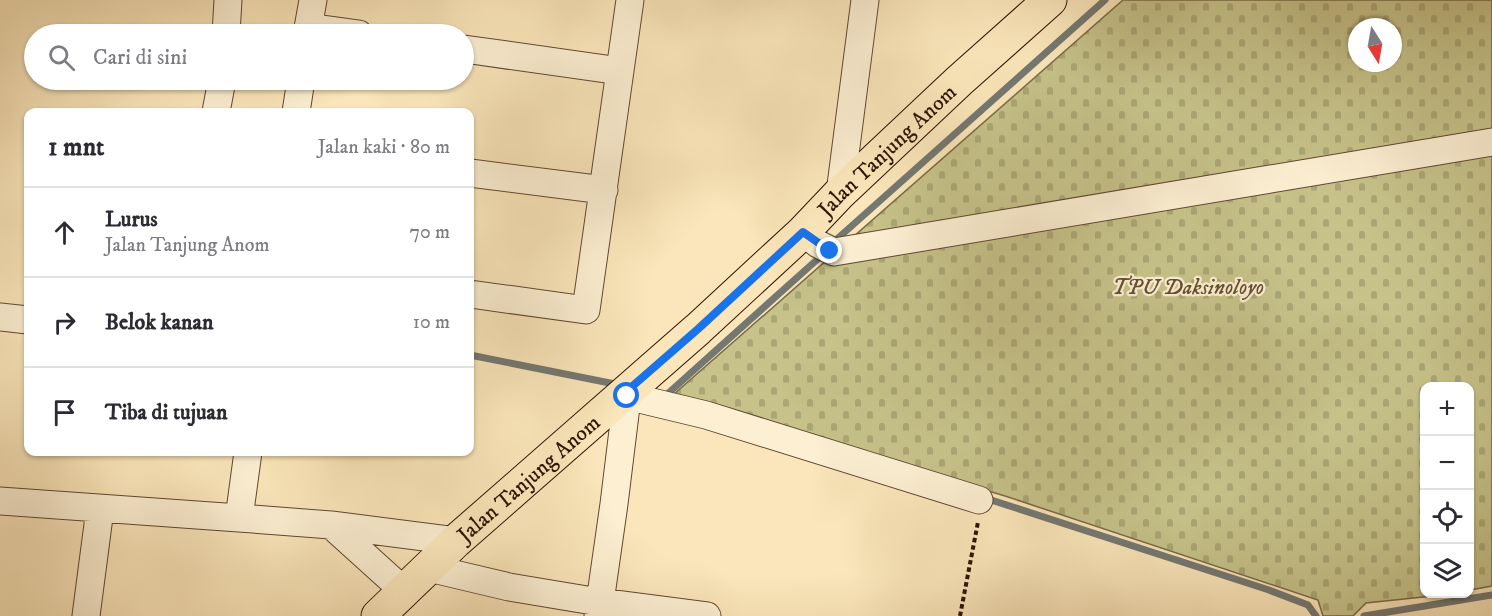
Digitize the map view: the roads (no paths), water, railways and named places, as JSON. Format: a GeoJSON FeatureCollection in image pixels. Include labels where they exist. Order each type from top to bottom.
{"type":"FeatureCollection","features":[{"type":"Feature","properties":{"kind":"main road","name":"Jalan Tanjung Anom"},"geometry":{"type":"LineString","coordinates":[[378,616],[456,541],[628,393],[698,329],[803,232],[959,81],[1050,0]]}},
{"type":"Feature","properties":{"kind":"street"},"geometry":{"type":"LineString","coordinates":[[227,24],[228,0]]}},
{"type":"Feature","properties":{"kind":"street"},"geometry":{"type":"LineString","coordinates":[[309,24],[313,0]]}},
{"type":"Feature","properties":{"kind":"street"},"geometry":{"type":"LineString","coordinates":[[474,295],[586,310],[630,0]]}},
{"type":"Feature","properties":{"kind":"street"},"geometry":{"type":"LineString","coordinates":[[840,194],[865,0]]}},
{"type":"Feature","properties":{"kind":"street"},"geometry":{"type":"LineString","coordinates":[[474,50],[620,71]]}},
{"type":"Feature","properties":{"kind":"street"},"geometry":{"type":"LineString","coordinates":[[217,108],[220,90]]}},
{"type":"Feature","properties":{"kind":"street"},"geometry":{"type":"LineString","coordinates":[[297,108],[299,90]]}},
{"type":"Feature","properties":{"kind":"street"},"geometry":{"type":"LineString","coordinates":[[803,232],[818,244],[834,252],[1492,142]]}},
{"type":"Feature","properties":{"kind":"street"},"geometry":{"type":"LineString","coordinates":[[474,174],[604,190]]}},
{"type":"Feature","properties":{"kind":"street"},"geometry":{"type":"LineString","coordinates":[[0,317],[24,320]]}},
{"type":"Feature","properties":{"kind":"street"},"geometry":{"type":"LineString","coordinates":[[599,609],[628,393],[979,500]]}},
{"type":"Feature","properties":{"kind":"street"},"geometry":{"type":"LineString","coordinates":[[238,518],[247,456]]}},
{"type":"Feature","properties":{"kind":"street"},"geometry":{"type":"LineString","coordinates":[[0,501],[331,525],[456,541]]}},
{"type":"Feature","properties":{"kind":"street"},"geometry":{"type":"LineString","coordinates":[[86,616],[100,509]]}},
{"type":"Feature","properties":{"kind":"street"},"geometry":{"type":"LineString","coordinates":[[331,525],[404,591]]}},
{"type":"Feature","properties":{"kind":"street"},"geometry":{"type":"LineString","coordinates":[[429,568],[599,609],[707,616]]}},
{"type":"Feature","properties":{"kind":"waterway"},"geometry":{"type":"LineString","coordinates":[[837,239],[1105,0]]}},
{"type":"Feature","properties":{"kind":"waterway"},"geometry":{"type":"LineString","coordinates":[[664,397],[820,257]]}},
{"type":"Feature","properties":{"kind":"waterway"},"geometry":{"type":"LineString","coordinates":[[474,356],[620,385]]}},
{"type":"Feature","properties":{"kind":"waterway"},"geometry":{"type":"LineString","coordinates":[[985,498],[1269,590],[1308,605],[1316,616]]}},
{"type":"Feature","properties":{"kind":"waterway"},"geometry":{"type":"LineString","coordinates":[[1364,616],[1492,595]]}},
{"type":"Feature","properties":{"kind":"park label","name":"TPU Daksinoloyo"},"geometry":{"type":"Point","coordinates":[1188,286]}}]}
